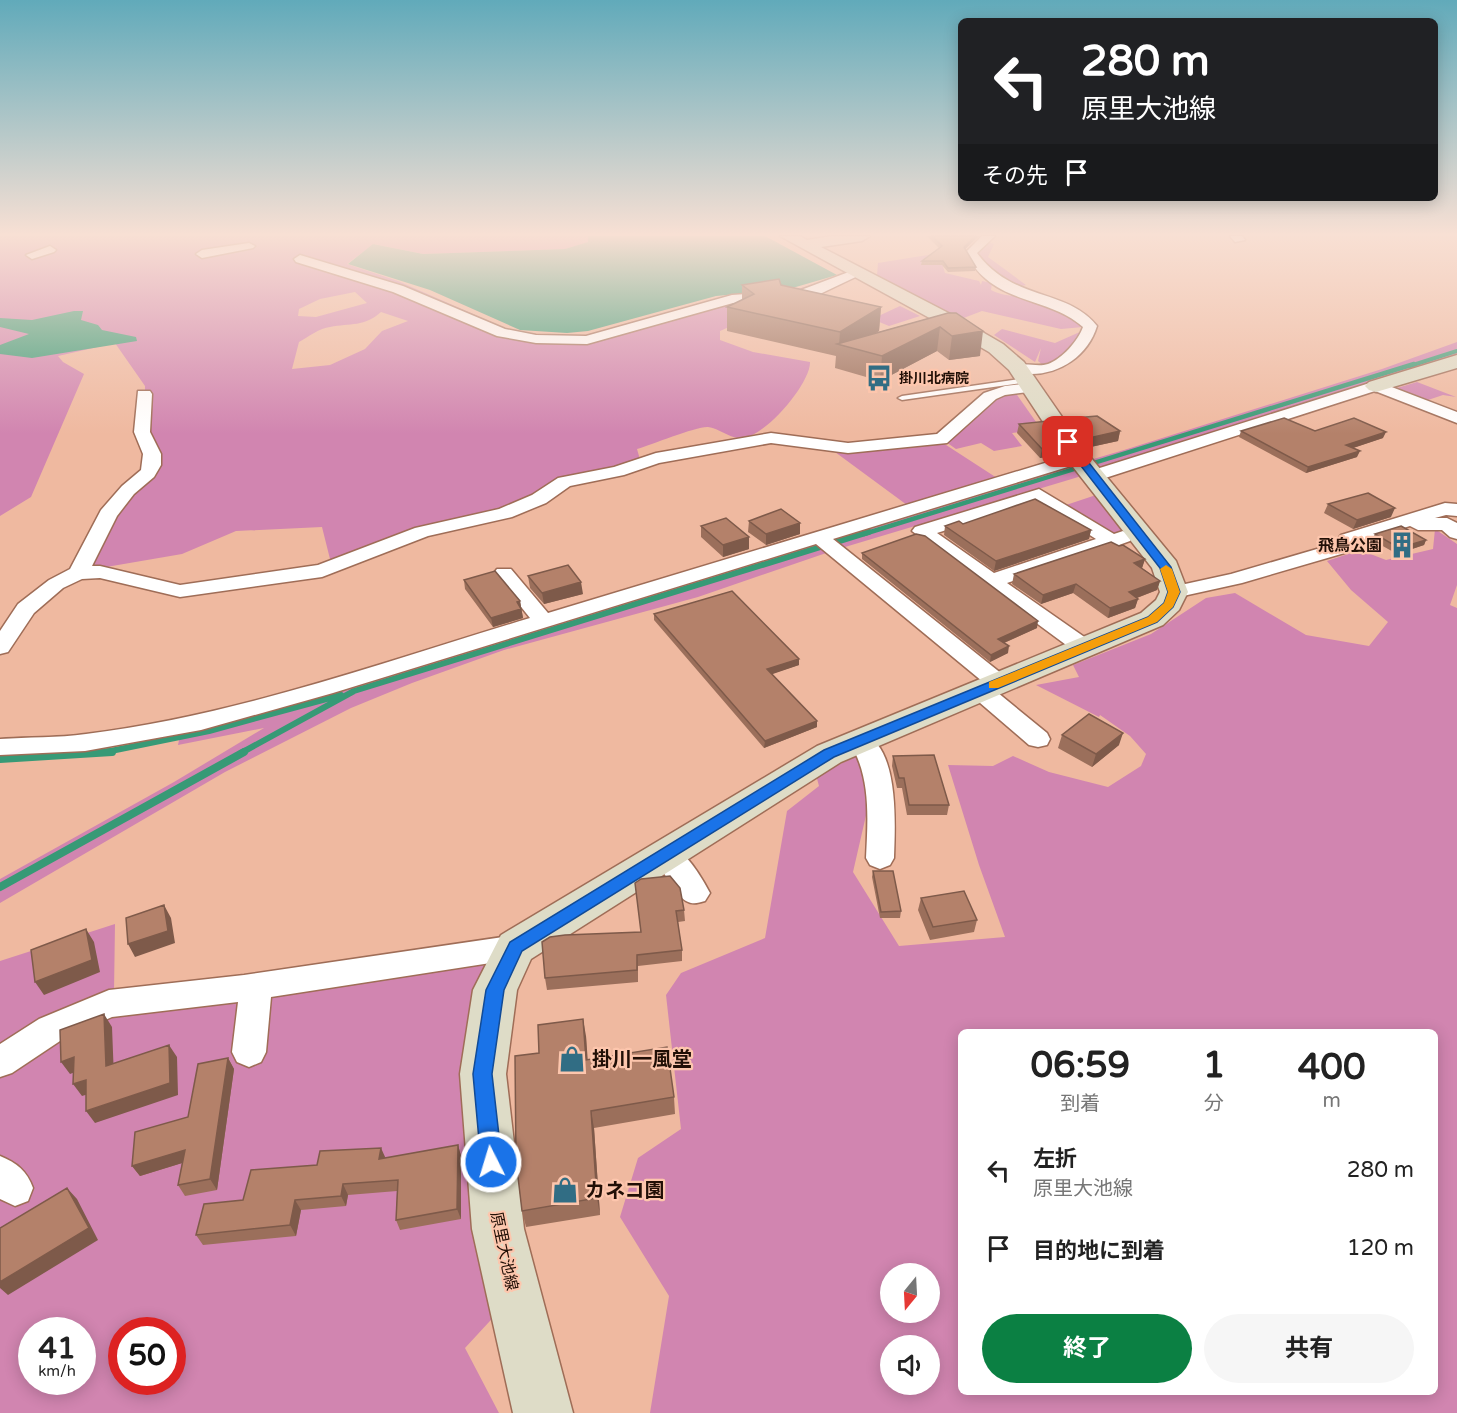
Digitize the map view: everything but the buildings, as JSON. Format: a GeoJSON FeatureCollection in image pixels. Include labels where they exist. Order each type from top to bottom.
{"type":"FeatureCollection","features":[{"type":"Feature","properties":{"kind":"main road"},"geometry":{"type":"LineString","coordinates":[[516,947],[829,754],[1152,619],[1169,604],[1174,592],[1166,567],[1125,537],[1085,466],[1026,379],[996,348],[911,302]]}},
{"type":"Feature","properties":{"kind":"main road"},"geometry":{"type":"LineString","coordinates":[[1376,386],[1457,361]]}},
{"type":"Feature","properties":{"kind":"main road","name":"原里大池線"},"geometry":{"type":"LineString","coordinates":[[516,947],[495,990],[483,1074],[498,1229],[543,1413]]}},
{"type":"Feature","properties":{"kind":"street"},"geometry":{"type":"LineString","coordinates":[[429,302],[502,333],[568,341],[587,340],[718,302]]}},
{"type":"Feature","properties":{"kind":"street"},"geometry":{"type":"LineString","coordinates":[[0,647],[26,609],[56,584],[78,573],[100,572],[180,591],[322,571],[419,533],[505,513],[539,499],[564,482],[618,471],[656,458],[771,438],[848,448],[941,440],[955,433],[981,401],[1053,367],[1076,348],[1089,332],[1090,326],[1078,315],[1045,302]]}},
{"type":"Feature","properties":{"kind":"street"},"geometry":{"type":"LineString","coordinates":[[0,747],[85,743],[201,722],[325,688],[544,621],[1085,466],[1376,386],[1457,418]]}},
{"type":"Feature","properties":{"kind":"street"},"geometry":{"type":"LineString","coordinates":[[78,573],[108,514],[128,490],[148,473],[152,465],[152,454],[142,432],[144,394]]}},
{"type":"Feature","properties":{"kind":"street"},"geometry":{"type":"LineString","coordinates":[[1085,648],[922,531],[1039,494],[1125,537]]}},
{"type":"Feature","properties":{"kind":"street"},"geometry":{"type":"LineString","coordinates":[[1174,592],[1235,579],[1341,548],[1348,539],[1445,509],[1457,510]]}},
{"type":"Feature","properties":{"kind":"street"},"geometry":{"type":"LineString","coordinates":[[1400,523],[1447,524],[1457,533]]}},
{"type":"Feature","properties":{"kind":"street"},"geometry":{"type":"LineString","coordinates":[[992,581],[1125,537]]}},
{"type":"Feature","properties":{"kind":"street"},"geometry":{"type":"LineString","coordinates":[[824,541],[989,687],[1038,739]]}},
{"type":"Feature","properties":{"kind":"street"},"geometry":{"type":"LineString","coordinates":[[504,573],[544,621]]}},
{"type":"Feature","properties":{"kind":"street"},"geometry":{"type":"LineString","coordinates":[[861,741],[870,750],[881,805],[880,858]]}},
{"type":"Feature","properties":{"kind":"street"},"geometry":{"type":"LineString","coordinates":[[666,853],[695,893]]}},
{"type":"Feature","properties":{"kind":"street"},"geometry":{"type":"LineString","coordinates":[[0,1062],[51,1029],[109,1004],[256,986],[516,947]]}},
{"type":"Feature","properties":{"kind":"street"},"geometry":{"type":"LineString","coordinates":[[249,1052],[256,986]]}},
{"type":"Feature","properties":{"kind":"lane"},"geometry":{"type":"LineString","coordinates":[[902,398],[1026,379]]}},
{"type":"Feature","properties":{"kind":"shaded area"},"geometry":{"type":"Polygon","coordinates":[[[0,302],[314,302],[299,309],[298,316],[316,317],[366,302],[446,302],[521,335],[578,339],[740,302],[786,302],[720,331],[720,340],[753,352],[810,362],[803,383],[794,396],[772,421],[748,437],[730,436],[708,427],[684,432],[637,449],[641,463],[562,483],[539,499],[419,533],[332,567],[322,527],[236,531],[182,554],[83,571],[92,551],[144,476],[145,386],[115,343],[58,356],[63,362],[84,374],[31,497],[0,516],[0,302]],[[381,312],[357,324],[322,329],[299,342],[292,369],[330,365],[365,349],[382,331],[408,321],[381,312]]]}},
{"type":"Feature","properties":{"kind":"shaded area"},"geometry":{"type":"Polygon","coordinates":[[[457,302],[694,302],[588,331],[567,333],[520,330],[457,302]]]}},
{"type":"Feature","properties":{"kind":"shaded area"},"geometry":{"type":"Polygon","coordinates":[[[928,302],[1040,302],[1065,312],[1083,327],[1061,329],[982,311],[961,319],[928,302]]]}},
{"type":"Feature","properties":{"kind":"shaded area"},"geometry":{"type":"Polygon","coordinates":[[[900,306],[920,316],[889,326],[872,319],[900,306]]]}},
{"type":"Feature","properties":{"kind":"shaded area"},"geometry":{"type":"Polygon","coordinates":[[[83,311],[81,320],[98,325],[102,330],[136,337],[137,341],[32,358],[0,354],[0,345],[29,334],[0,327],[0,318],[32,320],[83,311]]]}},
{"type":"Feature","properties":{"kind":"shaded area"},"geometry":{"type":"Polygon","coordinates":[[[1002,329],[1055,343],[1082,331],[1065,352],[1044,366],[1038,361],[1041,348],[1035,362],[994,335],[1002,329]]]}},
{"type":"Feature","properties":{"kind":"shaded area"},"geometry":{"type":"Polygon","coordinates":[[[1457,342],[1457,355],[1075,478],[835,550],[698,597],[504,650],[412,683],[351,708],[225,772],[0,903],[0,879],[174,782],[264,728],[178,745],[182,726],[1124,450],[1382,369],[1457,342]]]}},
{"type":"Feature","properties":{"kind":"shaded area"},"geometry":{"type":"Polygon","coordinates":[[[1417,382],[1456,397],[1443,395],[1428,400],[1397,388],[1417,382]]]}},
{"type":"Feature","properties":{"kind":"shaded area"},"geometry":{"type":"Polygon","coordinates":[[[1015,392],[1041,429],[1012,433],[1022,446],[994,451],[981,443],[956,449],[946,442],[998,396],[1015,392]]]}},
{"type":"Feature","properties":{"kind":"shaded area"},"geometry":{"type":"Polygon","coordinates":[[[943,443],[997,478],[907,505],[835,452],[943,443]]]}},
{"type":"Feature","properties":{"kind":"shaded area"},"geometry":{"type":"Polygon","coordinates":[[[1096,495],[1130,535],[1112,541],[1060,507],[1096,495]]]}},
{"type":"Feature","properties":{"kind":"shaded area"},"geometry":{"type":"Polygon","coordinates":[[[1435,529],[1457,544],[1457,585],[1450,605],[1457,608],[1457,1413],[650,1413],[669,1296],[620,1217],[638,1158],[681,1129],[666,995],[681,973],[765,938],[787,811],[819,786],[816,775],[862,754],[873,785],[853,872],[899,946],[1005,937],[979,865],[948,765],[993,766],[1013,756],[1049,772],[1108,787],[1141,766],[1146,754],[1130,736],[1100,715],[1099,717],[1036,685],[1079,677],[1073,665],[1151,634],[1206,598],[1235,593],[1306,635],[1369,646],[1388,622],[1351,590],[1327,561],[1360,550],[1386,560],[1433,549],[1435,529]]]}},
{"type":"Feature","properties":{"kind":"shaded area"},"geometry":{"type":"Polygon","coordinates":[[[115,924],[114,992],[0,1058],[0,961],[115,924]]]}},
{"type":"Feature","properties":{"kind":"shaded area"},"geometry":{"type":"Polygon","coordinates":[[[514,950],[474,1165],[514,1295],[465,1348],[499,1413],[0,1413],[0,1064],[104,1006],[514,950]]]}},
{"type":"Feature","properties":{"kind":"waterway"},"geometry":{"type":"LineString","coordinates":[[1410,366],[1457,351]]}},
{"type":"Feature","properties":{"kind":"waterway"},"geometry":{"type":"LineString","coordinates":[[864,534],[1414,364]]}},
{"type":"Feature","properties":{"kind":"waterway"},"geometry":{"type":"LineString","coordinates":[[241,753],[354,691],[869,532]]}},
{"type":"Feature","properties":{"kind":"waterway"},"geometry":{"type":"LineString","coordinates":[[103,753],[209,731],[341,695]]}},
{"type":"Feature","properties":{"kind":"waterway"},"geometry":{"type":"LineString","coordinates":[[103,753],[112,752]]}},
{"type":"Feature","properties":{"kind":"waterway"},"geometry":{"type":"LineString","coordinates":[[0,887],[244,752]]}},
{"type":"Feature","properties":{"kind":"waterway"},"geometry":{"type":"LineString","coordinates":[[0,759],[103,753]]}},
{"type":"Feature","properties":{"kind":"slow traffic"},"geometry":{"type":"LineString","coordinates":[[994,685],[1152,619],[1169,604],[1174,592],[1166,569]]}},
{"type":"Feature","properties":{"kind":"place","name":"掛川北病院"},"geometry":{"type":"Point","coordinates":[879,378]}},
{"type":"Feature","properties":{"kind":"place","name":"飛鳥公園"},"geometry":{"type":"Point","coordinates":[1402,545]}},
{"type":"Feature","properties":{"kind":"place","name":"掛川一風堂"},"geometry":{"type":"Point","coordinates":[572,1059]}},
{"type":"Feature","properties":{"kind":"place","name":"カネコ園"},"geometry":{"type":"Point","coordinates":[565,1190]}},
{"type":"Feature","properties":{"kind":"route"},"geometry":{"type":"LineString","coordinates":[[491,1162],[483,1074],[495,990],[516,947],[829,754],[1152,619],[1169,604],[1174,592],[1166,567],[1068,442]]}}]}
